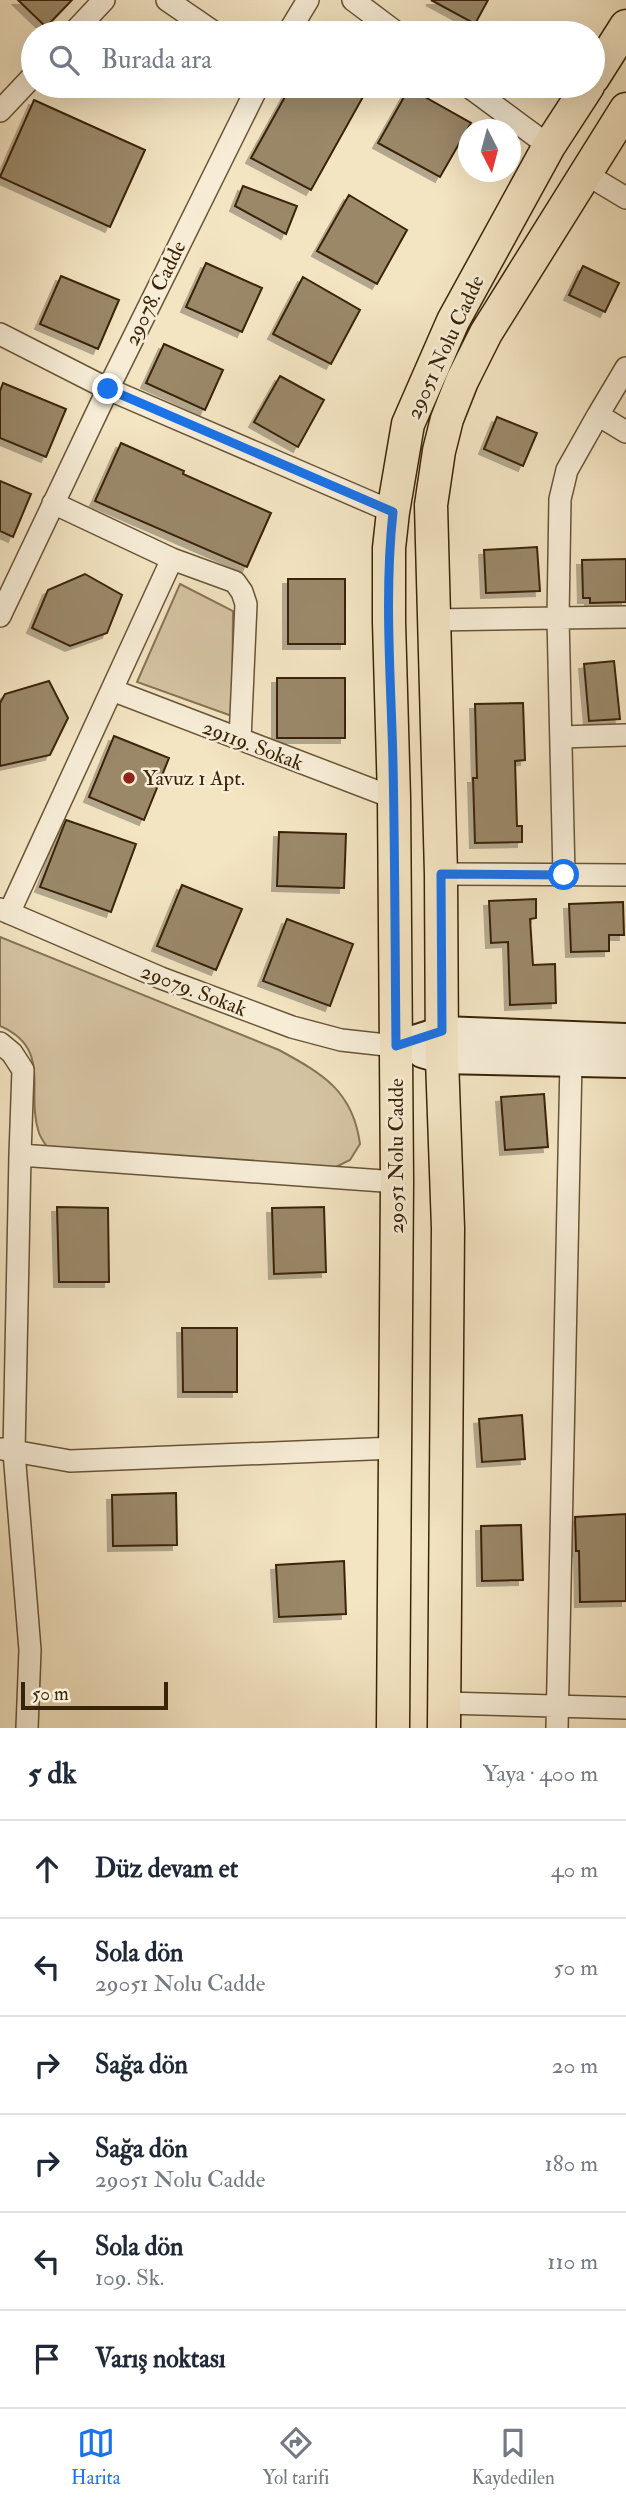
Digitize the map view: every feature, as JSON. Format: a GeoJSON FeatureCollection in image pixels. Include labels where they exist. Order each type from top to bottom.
{"type":"FeatureCollection","features":[{"type":"Feature","properties":{"kind":"main road"},"geometry":{"type":"LineString","coordinates":[[605,59],[626,26]]}},
{"type":"Feature","properties":{"kind":"main road","name":"29051 Nolu Cadde"},"geometry":{"type":"LineString","coordinates":[[393,1728],[397,1182],[389,548],[393,512],[408,424],[453,321],[549,146],[580,98]]}},
{"type":"Feature","properties":{"kind":"main road","name":"29051 Nolu Cadde"},"geometry":{"type":"LineString","coordinates":[[445,1715],[448,1228],[431,505],[447,419],[462,381],[486,333],[626,109]]}},
{"type":"Feature","properties":{"kind":"street"},"geometry":{"type":"LineString","coordinates":[[84,21],[104,0]]}},
{"type":"Feature","properties":{"kind":"street"},"geometry":{"type":"LineString","coordinates":[[167,0],[198,21]]}},
{"type":"Feature","properties":{"kind":"street"},"geometry":{"type":"LineString","coordinates":[[295,21],[308,0]]}},
{"type":"Feature","properties":{"kind":"street"},"geometry":{"type":"LineString","coordinates":[[353,0],[381,21]]}},
{"type":"Feature","properties":{"kind":"street"},"geometry":{"type":"LineString","coordinates":[[0,111],[21,89]]}},
{"type":"Feature","properties":{"kind":"street","name":"29078. Cadde"},"geometry":{"type":"LineString","coordinates":[[0,616],[108,389],[252,98]]}},
{"type":"Feature","properties":{"kind":"street"},"geometry":{"type":"LineString","coordinates":[[484,98],[549,146]]}},
{"type":"Feature","properties":{"kind":"street"},"geometry":{"type":"LineString","coordinates":[[586,174],[626,198]]}},
{"type":"Feature","properties":{"kind":"street"},"geometry":{"type":"LineString","coordinates":[[0,334],[108,389],[393,512]]}},
{"type":"Feature","properties":{"kind":"street"},"geometry":{"type":"LineString","coordinates":[[564,875],[558,618],[559,499],[568,470],[626,368]]}},
{"type":"Feature","properties":{"kind":"street"},"geometry":{"type":"LineString","coordinates":[[598,415],[626,432]]}},
{"type":"Feature","properties":{"kind":"street"},"geometry":{"type":"LineString","coordinates":[[54,503],[172,559],[235,582],[246,604],[240,740]]}},
{"type":"Feature","properties":{"kind":"street"},"geometry":{"type":"LineString","coordinates":[[4,911],[112,690],[172,559]]}},
{"type":"Feature","properties":{"kind":"street"},"geometry":{"type":"LineString","coordinates":[[433,620],[626,617]]}},
{"type":"Feature","properties":{"kind":"street","name":"29119. Sokak"},"geometry":{"type":"LineString","coordinates":[[112,690],[394,798]]}},
{"type":"Feature","properties":{"kind":"street"},"geometry":{"type":"LineString","coordinates":[[561,737],[626,735]]}},
{"type":"Feature","properties":{"kind":"street"},"geometry":{"type":"LineString","coordinates":[[441,874],[626,875]]}},
{"type":"Feature","properties":{"kind":"street","name":"29079. Sokak"},"geometry":{"type":"LineString","coordinates":[[4,911],[161,978],[292,1027],[341,1040],[396,1046]]}},
{"type":"Feature","properties":{"kind":"street"},"geometry":{"type":"LineString","coordinates":[[396,1046],[626,1038]]}},
{"type":"Feature","properties":{"kind":"street"},"geometry":{"type":"LineString","coordinates":[[0,1043],[12,1053],[23,1070],[7,1451],[30,1650],[27,1728]]}},
{"type":"Feature","properties":{"kind":"street"},"geometry":{"type":"LineString","coordinates":[[442,1045],[571,1061],[626,1063]]}},
{"type":"Feature","properties":{"kind":"street"},"geometry":{"type":"LineString","coordinates":[[557,1728],[571,1061]]}},
{"type":"Feature","properties":{"kind":"street"},"geometry":{"type":"LineString","coordinates":[[20,1155],[397,1182]]}},
{"type":"Feature","properties":{"kind":"street"},"geometry":{"type":"LineString","coordinates":[[7,1451],[70,1461],[395,1448]]}},
{"type":"Feature","properties":{"kind":"street"},"geometry":{"type":"LineString","coordinates":[[445,1715],[557,1706],[626,1708]]}},
{"type":"Feature","properties":{"kind":"shaded area"},"geometry":{"type":"Polygon","coordinates":[[[180,584],[233,611],[232,716],[137,682],[180,584]]]}},
{"type":"Feature","properties":{"kind":"shaded area"},"geometry":{"type":"Polygon","coordinates":[[[0,937],[279,1050],[309,1067],[343,1097],[351,1110],[360,1144],[350,1160],[334,1168],[50,1152],[40,1135],[35,1117],[32,1059],[16,1035],[0,1026],[0,937]]]}},
{"type":"Feature","properties":{"kind":"building"},"geometry":{"type":"Polygon","coordinates":[[[18,0],[72,0],[52,21],[40,21],[18,0]]]}},
{"type":"Feature","properties":{"kind":"building"},"geometry":{"type":"Polygon","coordinates":[[[431,0],[488,0],[477,21],[470,21],[431,0]]]}},
{"type":"Feature","properties":{"kind":"building"},"geometry":{"type":"Polygon","coordinates":[[[284,98],[362,98],[311,190],[251,158],[284,98]]]}},
{"type":"Feature","properties":{"kind":"building"},"geometry":{"type":"Polygon","coordinates":[[[403,98],[427,98],[464,119],[458,119],[458,146],[440,177],[378,143],[403,98]]]}},
{"type":"Feature","properties":{"kind":"building"},"geometry":{"type":"Polygon","coordinates":[[[34,100],[145,150],[110,227],[0,177],[34,100]]]}},
{"type":"Feature","properties":{"kind":"building"},"geometry":{"type":"Polygon","coordinates":[[[243,186],[297,206],[286,234],[235,206],[243,186]]]}},
{"type":"Feature","properties":{"kind":"building"},"geometry":{"type":"Polygon","coordinates":[[[349,195],[407,230],[377,284],[317,251],[349,195]]]}},
{"type":"Feature","properties":{"kind":"building"},"geometry":{"type":"Polygon","coordinates":[[[206,263],[262,288],[242,332],[186,307],[206,263]]]}},
{"type":"Feature","properties":{"kind":"building"},"geometry":{"type":"Polygon","coordinates":[[[583,266],[619,283],[605,312],[569,295],[583,266]]]}},
{"type":"Feature","properties":{"kind":"building"},"geometry":{"type":"Polygon","coordinates":[[[61,276],[119,300],[98,349],[40,324],[61,276]]]}},
{"type":"Feature","properties":{"kind":"building"},"geometry":{"type":"Polygon","coordinates":[[[303,277],[360,310],[331,364],[273,334],[303,277]]]}},
{"type":"Feature","properties":{"kind":"building"},"geometry":{"type":"Polygon","coordinates":[[[164,344],[223,370],[205,410],[146,383],[164,344]]]}},
{"type":"Feature","properties":{"kind":"building"},"geometry":{"type":"Polygon","coordinates":[[[280,376],[324,400],[298,447],[254,422],[280,376]]]}},
{"type":"Feature","properties":{"kind":"building"},"geometry":{"type":"Polygon","coordinates":[[[3,383],[66,409],[46,457],[0,438],[0,391],[3,383]]]}},
{"type":"Feature","properties":{"kind":"building"},"geometry":{"type":"Polygon","coordinates":[[[497,417],[537,433],[523,466],[484,449],[497,417]]]}},
{"type":"Feature","properties":{"kind":"building"},"geometry":{"type":"Polygon","coordinates":[[[121,443],[271,513],[247,567],[95,501],[121,443]]]}},
{"type":"Feature","properties":{"kind":"building"},"geometry":{"type":"Polygon","coordinates":[[[0,481],[31,494],[13,537],[0,531],[0,481]]]}},
{"type":"Feature","properties":{"kind":"building"},"geometry":{"type":"Polygon","coordinates":[[[537,547],[540,591],[486,593],[484,550],[537,547]]]}},
{"type":"Feature","properties":{"kind":"building"},"geometry":{"type":"Polygon","coordinates":[[[626,559],[626,602],[590,603],[590,598],[583,598],[582,560],[626,559]]]}},
{"type":"Feature","properties":{"kind":"building"},"geometry":{"type":"Polygon","coordinates":[[[85,574],[122,595],[107,633],[70,646],[32,628],[48,590],[85,574]]]}},
{"type":"Feature","properties":{"kind":"building"},"geometry":{"type":"Polygon","coordinates":[[[288,579],[345,579],[345,644],[288,644],[288,579]]]}},
{"type":"Feature","properties":{"kind":"building"},"geometry":{"type":"Polygon","coordinates":[[[614,661],[620,719],[589,721],[584,664],[614,661]]]}},
{"type":"Feature","properties":{"kind":"building"},"geometry":{"type":"Polygon","coordinates":[[[277,678],[345,678],[345,738],[277,738],[277,678]]]}},
{"type":"Feature","properties":{"kind":"building"},"geometry":{"type":"Polygon","coordinates":[[[49,681],[68,718],[50,755],[0,766],[0,703],[5,694],[49,681]]]}},
{"type":"Feature","properties":{"kind":"building"},"geometry":{"type":"Polygon","coordinates":[[[523,703],[525,760],[515,761],[517,826],[522,826],[522,842],[475,843],[475,704],[523,703]]]}},
{"type":"Feature","properties":{"kind":"building","name":"Yavuz 1 Apt."},"geometry":{"type":"Polygon","coordinates":[[[114,736],[169,758],[144,820],[89,797],[114,736]]]}},
{"type":"Feature","properties":{"kind":"building"},"geometry":{"type":"Polygon","coordinates":[[[66,820],[136,844],[111,912],[40,887],[66,820]]]}},
{"type":"Feature","properties":{"kind":"building"},"geometry":{"type":"Polygon","coordinates":[[[279,832],[346,834],[344,888],[277,886],[279,832]]]}},
{"type":"Feature","properties":{"kind":"building"},"geometry":{"type":"Polygon","coordinates":[[[182,885],[242,909],[216,970],[157,946],[182,885]]]}},
{"type":"Feature","properties":{"kind":"building"},"geometry":{"type":"Polygon","coordinates":[[[536,899],[536,918],[530,919],[533,965],[555,964],[556,1003],[510,1005],[508,942],[491,943],[489,901],[536,899]]]}},
{"type":"Feature","properties":{"kind":"building"},"geometry":{"type":"Polygon","coordinates":[[[623,902],[624,935],[609,935],[609,951],[571,952],[569,904],[623,902]]]}},
{"type":"Feature","properties":{"kind":"building"},"geometry":{"type":"Polygon","coordinates":[[[287,919],[353,944],[330,1006],[263,981],[287,919]]]}},
{"type":"Feature","properties":{"kind":"building"},"geometry":{"type":"Polygon","coordinates":[[[544,1094],[548,1147],[505,1150],[501,1097],[544,1094]]]}},
{"type":"Feature","properties":{"kind":"building"},"geometry":{"type":"Polygon","coordinates":[[[57,1207],[108,1208],[109,1282],[59,1282],[57,1207]]]}},
{"type":"Feature","properties":{"kind":"building"},"geometry":{"type":"Polygon","coordinates":[[[324,1207],[326,1272],[274,1274],[272,1208],[324,1207]]]}},
{"type":"Feature","properties":{"kind":"building"},"geometry":{"type":"Polygon","coordinates":[[[182,1328],[237,1328],[237,1392],[183,1392],[182,1328]]]}},
{"type":"Feature","properties":{"kind":"building"},"geometry":{"type":"Polygon","coordinates":[[[522,1415],[525,1459],[482,1462],[479,1419],[522,1415]]]}},
{"type":"Feature","properties":{"kind":"building"},"geometry":{"type":"Polygon","coordinates":[[[176,1493],[177,1545],[113,1546],[112,1495],[176,1493]]]}},
{"type":"Feature","properties":{"kind":"building"},"geometry":{"type":"Polygon","coordinates":[[[626,1514],[626,1601],[580,1602],[575,1517],[626,1514]]]}},
{"type":"Feature","properties":{"kind":"building"},"geometry":{"type":"Polygon","coordinates":[[[521,1525],[523,1580],[482,1581],[481,1526],[521,1525]]]}},
{"type":"Feature","properties":{"kind":"building"},"geometry":{"type":"Polygon","coordinates":[[[344,1561],[346,1614],[279,1617],[276,1565],[344,1561]]]}},
{"type":"Feature","properties":{"kind":"place","name":"Yavuz 1 Apt."},"geometry":{"type":"Point","coordinates":[129,778]}},
{"type":"Feature","properties":{"kind":"route"},"geometry":{"type":"LineString","coordinates":[[108,389],[393,512],[389,548],[389,622],[396,1046],[442,1031],[441,874],[564,875]]}}]}
